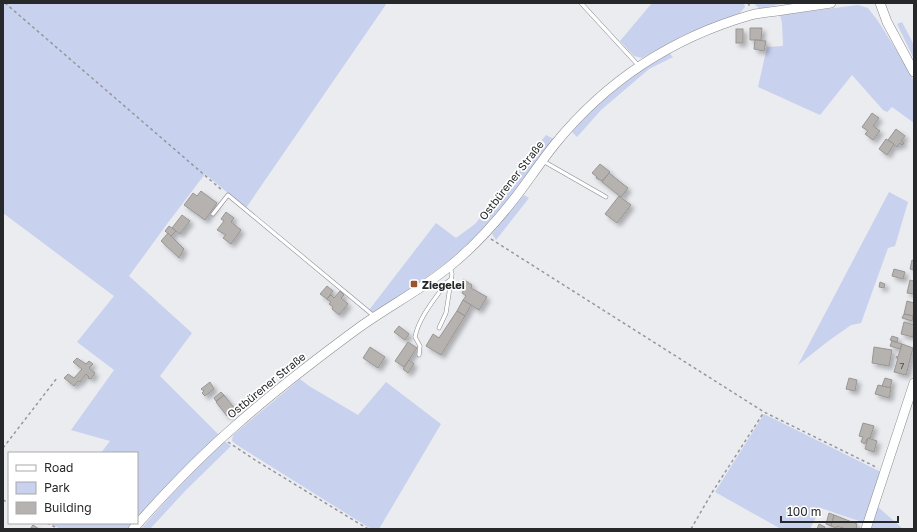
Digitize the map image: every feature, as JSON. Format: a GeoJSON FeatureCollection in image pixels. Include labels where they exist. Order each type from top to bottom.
{"type":"FeatureCollection","features":[{"type":"Feature","properties":{"kind":"street","name":"Ostbürener Straße"},"geometry":{"type":"LineString","coordinates":[[138,523],[167,490],[222,437],[296,376],[375,317],[450,266],[484,234],[516,196],[542,160],[588,107],[638,66],[671,46],[706,30],[753,15],[831,3]]}},
{"type":"Feature","properties":{"kind":"street"},"geometry":{"type":"LineString","coordinates":[[880,3],[887,22],[914,72]]}},
{"type":"Feature","properties":{"kind":"street"},"geometry":{"type":"LineString","coordinates":[[866,529],[914,383]]}},
{"type":"Feature","properties":{"kind":"lane"},"geometry":{"type":"LineString","coordinates":[[581,3],[638,66]]}},
{"type":"Feature","properties":{"kind":"lane"},"geometry":{"type":"LineString","coordinates":[[542,160],[606,197]]}},
{"type":"Feature","properties":{"kind":"lane"},"geometry":{"type":"LineString","coordinates":[[213,214],[228,195],[375,317]]}},
{"type":"Feature","properties":{"kind":"lane"},"geometry":{"type":"LineString","coordinates":[[439,328],[446,313],[452,274],[450,266]]}},
{"type":"Feature","properties":{"kind":"lane"},"geometry":{"type":"LineString","coordinates":[[419,355],[420,346],[415,337],[416,331],[427,311],[446,283],[451,279]]}},
{"type":"Feature","properties":{"kind":"path"},"geometry":{"type":"LineString","coordinates":[[5,3],[228,195]]}},
{"type":"Feature","properties":{"kind":"path"},"geometry":{"type":"LineString","coordinates":[[484,234],[764,412],[885,472]]}},
{"type":"Feature","properties":{"kind":"path"},"geometry":{"type":"LineString","coordinates":[[3,448],[57,378]]}},
{"type":"Feature","properties":{"kind":"path"},"geometry":{"type":"LineString","coordinates":[[691,529],[713,491],[764,412]]}},
{"type":"Feature","properties":{"kind":"path"},"geometry":{"type":"LineString","coordinates":[[222,437],[254,460],[368,529]]}},
{"type":"Feature","properties":{"kind":"path"},"geometry":{"type":"LineString","coordinates":[[49,524],[59,529]]}},
{"type":"Feature","properties":{"kind":"green space"},"geometry":{"type":"Polygon","coordinates":[[[3,3],[387,3],[246,208],[205,174],[129,276],[192,333],[160,376],[219,435],[138,517],[138,452],[102,452],[110,441],[71,430],[114,370],[77,342],[114,296],[3,213],[3,3]]]}},
{"type":"Feature","properties":{"kind":"green space"},"geometry":{"type":"Polygon","coordinates":[[[652,3],[744,3],[745,7],[739,14],[684,35],[642,58],[634,56],[620,41],[652,3]]]}},
{"type":"Feature","properties":{"kind":"green space"},"geometry":{"type":"Polygon","coordinates":[[[753,3],[784,3],[760,9],[753,3]]]}},
{"type":"Feature","properties":{"kind":"green space"},"geometry":{"type":"Polygon","coordinates":[[[858,5],[868,8],[878,21],[914,81],[914,123],[892,107],[887,112],[883,110],[852,75],[820,115],[758,87],[767,47],[783,46],[782,23],[780,15],[858,5]]]}},
{"type":"Feature","properties":{"kind":"green space"},"geometry":{"type":"Polygon","coordinates":[[[902,22],[914,45],[914,59],[897,24],[902,22]]]}},
{"type":"Feature","properties":{"kind":"green space"},"geometry":{"type":"Polygon","coordinates":[[[669,53],[673,57],[649,69],[601,110],[577,137],[572,132],[595,107],[639,71],[669,53]]]}},
{"type":"Feature","properties":{"kind":"green space"},"geometry":{"type":"Polygon","coordinates":[[[546,135],[554,139],[513,194],[481,232],[447,262],[375,315],[369,310],[436,223],[456,238],[475,224],[546,135]]]}},
{"type":"Feature","properties":{"kind":"green space"},"geometry":{"type":"Polygon","coordinates":[[[889,192],[908,202],[895,246],[888,248],[861,323],[851,325],[798,365],[889,192]]]}},
{"type":"Feature","properties":{"kind":"green space"},"geometry":{"type":"Polygon","coordinates":[[[524,195],[529,198],[496,240],[492,234],[524,195]]]}},
{"type":"Feature","properties":{"kind":"green space"},"geometry":{"type":"Polygon","coordinates":[[[300,379],[309,386],[358,415],[386,382],[441,424],[379,529],[371,529],[232,441],[233,435],[300,379]]]}},
{"type":"Feature","properties":{"kind":"green space"},"geometry":{"type":"Polygon","coordinates":[[[764,414],[881,472],[865,523],[821,508],[810,529],[781,529],[715,492],[764,414]]]}},
{"type":"Feature","properties":{"kind":"green space"},"geometry":{"type":"Polygon","coordinates":[[[224,441],[231,446],[185,491],[150,529],[141,529],[172,494],[224,441]]]}},
{"type":"Feature","properties":{"kind":"green space"},"geometry":{"type":"Polygon","coordinates":[[[878,507],[903,529],[871,529],[878,507]]]}},
{"type":"Feature","properties":{"kind":"green space"},"geometry":{"type":"Polygon","coordinates":[[[51,524],[132,524],[127,529],[61,529],[51,524]]]}},
{"type":"Feature","properties":{"kind":"building"},"geometry":{"type":"Polygon","coordinates":[[[750,28],[762,28],[761,40],[750,40],[750,28]]]}},
{"type":"Feature","properties":{"kind":"building"},"geometry":{"type":"Polygon","coordinates":[[[736,29],[743,29],[743,43],[736,43],[736,29]]]}},
{"type":"Feature","properties":{"kind":"building"},"geometry":{"type":"Polygon","coordinates":[[[755,40],[766,41],[764,51],[754,49],[755,40]]]}},
{"type":"Feature","properties":{"kind":"building"},"geometry":{"type":"Polygon","coordinates":[[[872,113],[879,118],[873,126],[880,131],[873,140],[865,134],[868,131],[862,127],[872,113]]]}},
{"type":"Feature","properties":{"kind":"building"},"geometry":{"type":"Polygon","coordinates":[[[896,129],[905,136],[901,141],[904,143],[902,145],[900,143],[897,147],[888,140],[896,129]]]}},
{"type":"Feature","properties":{"kind":"building"},"geometry":{"type":"Polygon","coordinates":[[[886,139],[894,144],[887,155],[879,149],[886,139]]]}},
{"type":"Feature","properties":{"kind":"building"},"geometry":{"type":"Polygon","coordinates":[[[600,164],[610,172],[602,181],[596,178],[597,177],[592,173],[600,164]]]}},
{"type":"Feature","properties":{"kind":"building"},"geometry":{"type":"Polygon","coordinates":[[[609,173],[628,188],[621,197],[602,182],[609,173]]]}},
{"type":"Feature","properties":{"kind":"building"},"geometry":{"type":"Polygon","coordinates":[[[201,191],[217,203],[205,220],[184,205],[193,193],[197,196],[201,191]]]}},
{"type":"Feature","properties":{"kind":"building"},"geometry":{"type":"Polygon","coordinates":[[[619,196],[631,205],[617,223],[605,214],[619,196]]]}},
{"type":"Feature","properties":{"kind":"building"},"geometry":{"type":"Polygon","coordinates":[[[226,212],[234,218],[231,222],[241,230],[231,244],[223,238],[226,235],[217,230],[224,221],[221,219],[226,212]]]}},
{"type":"Feature","properties":{"kind":"building"},"geometry":{"type":"Polygon","coordinates":[[[182,215],[190,221],[180,234],[172,228],[182,215]]]}},
{"type":"Feature","properties":{"kind":"building"},"geometry":{"type":"Polygon","coordinates":[[[169,226],[176,231],[171,236],[165,231],[169,226]]]}},
{"type":"Feature","properties":{"kind":"building"},"geometry":{"type":"Polygon","coordinates":[[[168,233],[184,249],[179,258],[161,241],[168,233]]]}},
{"type":"Feature","properties":{"kind":"building"},"geometry":{"type":"Polygon","coordinates":[[[912,260],[914,261],[914,270],[910,269],[912,260]]]}},
{"type":"Feature","properties":{"kind":"building"},"geometry":{"type":"Polygon","coordinates":[[[894,269],[905,272],[903,279],[892,276],[894,269]]]}},
{"type":"Feature","properties":{"kind":"building"},"geometry":{"type":"Polygon","coordinates":[[[463,279],[472,285],[471,288],[487,297],[479,310],[463,300],[466,296],[462,293],[464,289],[459,286],[463,279]]]}},
{"type":"Feature","properties":{"kind":"building"},"geometry":{"type":"Polygon","coordinates":[[[910,280],[914,281],[914,294],[907,293],[910,280]]]}},
{"type":"Feature","properties":{"kind":"building"},"geometry":{"type":"Polygon","coordinates":[[[880,282],[885,284],[884,288],[879,287],[880,282]]]}},
{"type":"Feature","properties":{"kind":"building"},"geometry":{"type":"Polygon","coordinates":[[[327,286],[333,291],[327,299],[320,294],[327,286]]]}},
{"type":"Feature","properties":{"kind":"building"},"geometry":{"type":"Polygon","coordinates":[[[340,291],[344,295],[341,298],[348,304],[339,315],[332,309],[333,307],[329,304],[331,302],[327,299],[331,295],[334,298],[340,291]]]}},
{"type":"Feature","properties":{"kind":"building"},"geometry":{"type":"Polygon","coordinates":[[[463,300],[471,305],[465,316],[457,311],[463,300]]]}},
{"type":"Feature","properties":{"kind":"building"},"geometry":{"type":"Polygon","coordinates":[[[907,301],[914,303],[914,316],[904,314],[907,301]]]}},
{"type":"Feature","properties":{"kind":"building"},"geometry":{"type":"Polygon","coordinates":[[[457,311],[465,316],[441,355],[426,346],[433,334],[439,338],[457,311]]]}},
{"type":"Feature","properties":{"kind":"building"},"geometry":{"type":"Polygon","coordinates":[[[904,314],[913,316],[912,321],[902,318],[904,314]]]}},
{"type":"Feature","properties":{"kind":"building"},"geometry":{"type":"Polygon","coordinates":[[[904,322],[914,325],[913,337],[901,334],[904,322]]]}},
{"type":"Feature","properties":{"kind":"building"},"geometry":{"type":"Polygon","coordinates":[[[399,326],[409,334],[405,340],[394,332],[399,326]]]}},
{"type":"Feature","properties":{"kind":"building"},"geometry":{"type":"Polygon","coordinates":[[[892,336],[898,338],[897,342],[890,340],[892,336]]]}},
{"type":"Feature","properties":{"kind":"building"},"geometry":{"type":"Polygon","coordinates":[[[892,341],[902,344],[900,349],[890,346],[892,341]]]}},
{"type":"Feature","properties":{"kind":"building"},"geometry":{"type":"Polygon","coordinates":[[[408,342],[417,348],[404,367],[395,361],[408,342]]]}},
{"type":"Feature","properties":{"kind":"building"},"geometry":{"type":"Polygon","coordinates":[[[902,344],[913,348],[906,375],[894,372],[898,358],[896,358],[897,356],[898,357],[902,344]]]}},
{"type":"Feature","properties":{"kind":"building"},"geometry":{"type":"Polygon","coordinates":[[[370,347],[385,357],[378,368],[363,358],[370,347]]]}},
{"type":"Feature","properties":{"kind":"building"},"geometry":{"type":"Polygon","coordinates":[[[874,347],[892,350],[889,366],[872,363],[874,347]]]}},
{"type":"Feature","properties":{"kind":"building"},"geometry":{"type":"Polygon","coordinates":[[[77,358],[86,364],[89,361],[93,364],[89,368],[95,373],[91,379],[88,378],[89,377],[86,374],[80,382],[78,381],[74,386],[64,378],[68,374],[74,378],[82,369],[73,362],[77,358]]]}},
{"type":"Feature","properties":{"kind":"building"},"geometry":{"type":"Polygon","coordinates":[[[409,360],[414,364],[408,373],[403,369],[409,360]]]}},
{"type":"Feature","properties":{"kind":"building"},"geometry":{"type":"Polygon","coordinates":[[[849,378],[857,380],[855,391],[846,389],[849,378]]]}},
{"type":"Feature","properties":{"kind":"building"},"geometry":{"type":"Polygon","coordinates":[[[885,378],[892,380],[890,388],[882,386],[885,378]]]}},
{"type":"Feature","properties":{"kind":"building"},"geometry":{"type":"Polygon","coordinates":[[[210,382],[214,389],[205,396],[202,393],[204,391],[201,389],[210,382]]]}},
{"type":"Feature","properties":{"kind":"building"},"geometry":{"type":"Polygon","coordinates":[[[878,385],[891,388],[889,398],[875,394],[878,385]]]}},
{"type":"Feature","properties":{"kind":"building"},"geometry":{"type":"Polygon","coordinates":[[[221,392],[224,395],[216,401],[214,398],[221,392]]]}},
{"type":"Feature","properties":{"kind":"building"},"geometry":{"type":"Polygon","coordinates":[[[224,395],[235,409],[227,416],[216,402],[224,395]]]}},
{"type":"Feature","properties":{"kind":"building"},"geometry":{"type":"Polygon","coordinates":[[[863,423],[874,426],[870,438],[867,439],[865,444],[861,442],[863,437],[859,436],[863,423]]]}},
{"type":"Feature","properties":{"kind":"building"},"geometry":{"type":"Polygon","coordinates":[[[868,438],[877,441],[874,452],[865,449],[868,438]]]}},
{"type":"Feature","properties":{"kind":"building"},"geometry":{"type":"Polygon","coordinates":[[[829,513],[834,515],[831,526],[826,524],[829,513]]]}},
{"type":"Feature","properties":{"kind":"building"},"geometry":{"type":"Polygon","coordinates":[[[834,515],[857,524],[856,529],[846,529],[837,526],[836,528],[831,526],[834,515]]]}},
{"type":"Feature","properties":{"kind":"building"},"geometry":{"type":"Polygon","coordinates":[[[819,524],[825,527],[824,529],[817,529],[819,524]]]}},
{"type":"Feature","properties":{"kind":"building"},"geometry":{"type":"Polygon","coordinates":[[[33,525],[39,529],[30,529],[33,525]]]}},
{"type":"Feature","properties":{"kind":"place","name":"Ziegelei"},"geometry":{"type":"Point","coordinates":[414,284]}}]}
